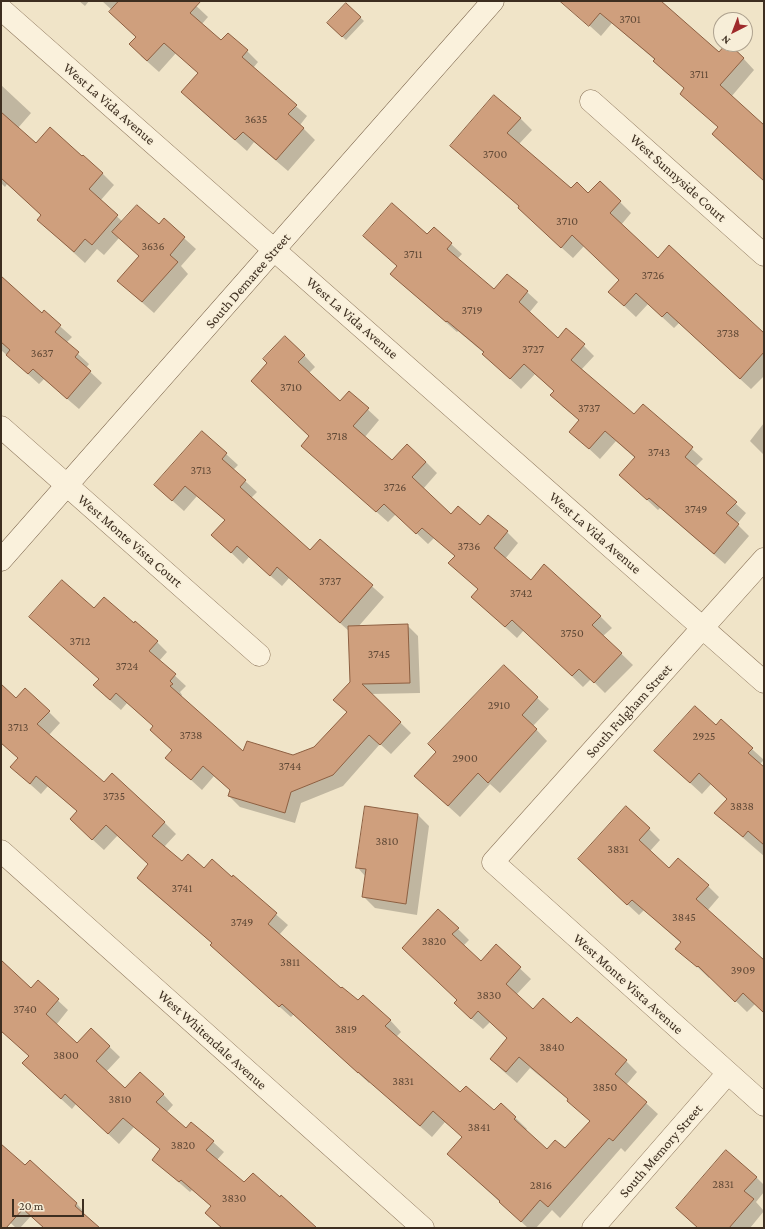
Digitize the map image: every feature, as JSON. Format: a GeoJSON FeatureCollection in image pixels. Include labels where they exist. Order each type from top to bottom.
{"type":"FeatureCollection","features":[{"type":"Feature","properties":{"kind":"street","name":"South Demaree Street"},"geometry":{"type":"LineString","coordinates":[[1,560],[494,1]]}},
{"type":"Feature","properties":{"kind":"street","name":"West La Vida Avenue"},"geometry":{"type":"LineString","coordinates":[[1,9],[764,682]]}},
{"type":"Feature","properties":{"kind":"street","name":"West Sunnyside Court"},"geometry":{"type":"LineString","coordinates":[[592,101],[764,255]]}},
{"type":"Feature","properties":{"kind":"street","name":"West Monte Vista Court"},"geometry":{"type":"LineString","coordinates":[[1,427],[260,655]]}},
{"type":"Feature","properties":{"kind":"street","name":"South Fulgham Street"},"geometry":{"type":"LineString","coordinates":[[493,862],[764,559]]}},
{"type":"Feature","properties":{"kind":"street","name":"West Whitendale Avenue"},"geometry":{"type":"LineString","coordinates":[[1,851],[423,1228]]}},
{"type":"Feature","properties":{"kind":"street","name":"West Monte Vista Avenue"},"geometry":{"type":"LineString","coordinates":[[493,862],[728,1074],[764,1104]]}},
{"type":"Feature","properties":{"kind":"street","name":"South Memory Street"},"geometry":{"type":"LineString","coordinates":[[593,1228],[728,1074]]}},
{"type":"Feature","properties":{"kind":"building"},"geometry":{"type":"Polygon","coordinates":[[[119,1],[201,1],[190,13],[221,40],[228,33],[248,50],[242,57],[297,105],[288,114],[304,128],[276,160],[243,132],[235,140],[181,92],[198,73],[164,43],[147,61],[129,44],[136,37],[109,12],[119,1]]]}},
{"type":"Feature","properties":{"kind":"building"},"geometry":{"type":"Polygon","coordinates":[[[560,1],[661,1],[713,47],[713,52],[738,52],[744,58],[720,85],[764,125],[764,181],[712,134],[718,127],[680,94],[684,88],[653,61],[655,59],[600,13],[589,26],[560,1]]]}},
{"type":"Feature","properties":{"kind":"building"},"geometry":{"type":"Polygon","coordinates":[[[346,3],[361,17],[342,37],[327,23],[346,3]]]}},
{"type":"Feature","properties":{"kind":"building"},"geometry":{"type":"Polygon","coordinates":[[[494,95],[521,118],[507,133],[571,188],[577,182],[588,193],[600,181],[621,201],[610,213],[658,258],[669,245],[764,333],[764,352],[740,379],[667,312],[662,317],[636,293],[624,306],[608,292],[619,280],[572,235],[561,248],[518,208],[519,206],[450,146],[494,95]]]}},
{"type":"Feature","properties":{"kind":"building"},"geometry":{"type":"Polygon","coordinates":[[[1,112],[36,143],[50,127],[103,173],[89,189],[118,215],[92,245],[85,239],[74,252],[37,220],[41,215],[1,178],[1,112]]]}},
{"type":"Feature","properties":{"kind":"building"},"geometry":{"type":"Polygon","coordinates":[[[392,203],[427,234],[434,227],[452,243],[447,249],[494,289],[507,274],[528,291],[519,302],[558,338],[566,328],[585,344],[571,360],[634,414],[643,404],[693,447],[685,457],[737,502],[726,513],[739,524],[714,554],[649,498],[647,500],[619,475],[635,457],[605,431],[589,449],[569,432],[579,420],[550,395],[554,391],[524,364],[510,379],[482,354],[484,352],[390,274],[397,266],[363,236],[392,203]]]}},
{"type":"Feature","properties":{"kind":"building"},"geometry":{"type":"Polygon","coordinates":[[[137,205],[159,224],[164,218],[185,237],[170,255],[178,262],[142,302],[117,281],[139,256],[112,232],[137,205]]]}},
{"type":"Feature","properties":{"kind":"building"},"geometry":{"type":"Polygon","coordinates":[[[1,276],[42,313],[44,310],[61,325],[55,332],[79,352],[75,357],[91,371],[67,399],[33,369],[28,374],[6,355],[10,350],[1,342],[1,276]]]}},
{"type":"Feature","properties":{"kind":"building"},"geometry":{"type":"Polygon","coordinates":[[[285,336],[305,355],[298,362],[340,401],[349,391],[369,408],[353,426],[392,460],[407,444],[426,462],[412,477],[451,514],[458,506],[480,525],[488,515],[508,531],[494,548],[531,580],[544,564],[601,616],[592,625],[622,653],[594,683],[579,669],[572,676],[512,620],[505,627],[471,597],[478,589],[448,563],[455,556],[422,528],[416,534],[384,504],[376,512],[301,446],[309,436],[251,381],[267,363],[263,359],[285,336]]]}},
{"type":"Feature","properties":{"kind":"building"},"geometry":{"type":"Polygon","coordinates":[[[202,431],[227,453],[222,459],[246,480],[240,487],[310,550],[320,539],[373,585],[340,623],[277,567],[270,576],[237,546],[231,553],[211,535],[225,520],[185,486],[172,501],[154,485],[202,431]]]}},
{"type":"Feature","properties":{"kind":"building"},"geometry":{"type":"Polygon","coordinates":[[[62,580],[94,608],[104,597],[134,623],[135,621],[158,641],[149,651],[176,674],[170,681],[173,684],[170,686],[243,751],[247,741],[293,755],[314,747],[347,712],[333,700],[350,682],[348,626],[408,624],[410,683],[362,684],[401,722],[380,745],[369,735],[333,775],[291,792],[285,813],[228,796],[230,790],[203,766],[191,780],[165,758],[172,750],[150,730],[153,726],[116,693],[110,700],[93,685],[99,679],[29,617],[62,580]]]}},
{"type":"Feature","properties":{"kind":"building"},"geometry":{"type":"Polygon","coordinates":[[[504,665],[538,697],[522,715],[537,729],[488,783],[478,773],[448,806],[414,776],[436,752],[428,744],[504,665]]]}},
{"type":"Feature","properties":{"kind":"building"},"geometry":{"type":"Polygon","coordinates":[[[1,684],[16,698],[25,688],[50,711],[37,724],[104,782],[112,773],[165,822],[152,836],[182,861],[188,854],[204,868],[212,859],[232,877],[233,875],[277,913],[268,924],[341,988],[342,987],[358,1000],[363,995],[391,1020],[385,1026],[460,1092],[466,1086],[494,1110],[501,1103],[516,1117],[514,1119],[547,1149],[555,1140],[565,1148],[590,1121],[567,1101],[568,1099],[519,1057],[506,1072],[490,1059],[507,1038],[478,1011],[471,1019],[454,1003],[457,1000],[402,948],[438,909],[459,928],[452,934],[481,961],[496,944],[521,967],[506,984],[533,1009],[543,998],[571,1023],[577,1017],[627,1060],[615,1074],[647,1102],[613,1141],[609,1138],[548,1207],[540,1200],[521,1222],[499,1202],[500,1201],[447,1154],[462,1137],[433,1111],[420,1126],[358,1073],[282,1004],[279,1007],[210,945],[212,943],[137,878],[148,864],[106,825],[92,840],[70,819],[77,811],[36,776],[30,784],[10,767],[18,758],[1,743],[1,684]]]}},
{"type":"Feature","properties":{"kind":"building"},"geometry":{"type":"Polygon","coordinates":[[[695,706],[716,725],[721,719],[753,748],[748,753],[764,767],[764,845],[748,831],[743,837],[714,813],[727,799],[699,773],[690,783],[654,751],[695,706]]]}},
{"type":"Feature","properties":{"kind":"building"},"geometry":{"type":"Polygon","coordinates":[[[365,806],[418,814],[406,904],[362,897],[366,869],[356,868],[365,806]]]}},
{"type":"Feature","properties":{"kind":"building"},"geometry":{"type":"Polygon","coordinates":[[[626,806],[650,828],[639,840],[669,868],[678,858],[709,885],[696,899],[764,960],[764,1013],[743,993],[735,1002],[698,966],[697,967],[675,949],[681,942],[632,900],[627,905],[578,859],[626,806]]]}},
{"type":"Feature","properties":{"kind":"building"},"geometry":{"type":"Polygon","coordinates":[[[1,960],[31,988],[38,980],[59,999],[46,1014],[77,1043],[91,1028],[110,1046],[96,1061],[125,1088],[140,1072],[164,1094],[156,1102],[186,1128],[191,1122],[214,1141],[206,1150],[244,1182],[253,1173],[280,1197],[281,1195],[317,1228],[222,1228],[205,1213],[211,1206],[181,1180],[179,1182],[152,1160],[160,1149],[123,1118],[108,1134],[65,1094],[61,1099],[22,1063],[29,1056],[1,1031],[1,960]]]}},
{"type":"Feature","properties":{"kind":"building"},"geometry":{"type":"Polygon","coordinates":[[[1,1144],[25,1165],[30,1160],[77,1203],[75,1206],[100,1228],[44,1228],[23,1209],[6,1228],[1,1228],[1,1144]]]}},
{"type":"Feature","properties":{"kind":"building"},"geometry":{"type":"Polygon","coordinates":[[[726,1150],[757,1177],[744,1191],[754,1199],[729,1228],[698,1228],[676,1208],[726,1150]]]}}]}
